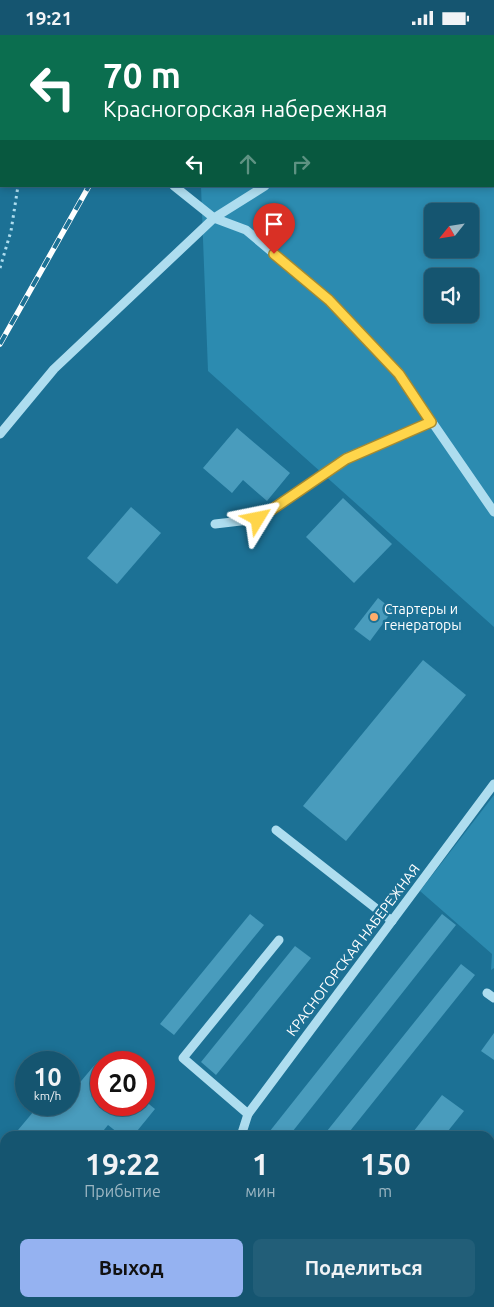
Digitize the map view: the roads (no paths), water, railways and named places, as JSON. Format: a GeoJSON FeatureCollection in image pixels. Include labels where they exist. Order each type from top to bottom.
{"type":"FeatureCollection","features":[{"type":"Feature","properties":{"kind":"street"},"geometry":{"type":"LineString","coordinates":[[175,187],[214,218],[246,230],[329,300],[399,374],[494,512]]}},
{"type":"Feature","properties":{"kind":"street"},"geometry":{"type":"LineString","coordinates":[[0,434],[54,369],[214,218],[263,187]]}},
{"type":"Feature","properties":{"kind":"street"},"geometry":{"type":"LineString","coordinates":[[215,524],[258,519],[346,459],[431,422]]}},
{"type":"Feature","properties":{"kind":"street","name":"КРАCНОГОРСКАЯ НАБЕРЕЖНАЯ"},"geometry":{"type":"LineString","coordinates":[[243,1131],[248,1114],[494,784]]}},
{"type":"Feature","properties":{"kind":"street"},"geometry":{"type":"LineString","coordinates":[[276,830],[392,921]]}},
{"type":"Feature","properties":{"kind":"street"},"geometry":{"type":"LineString","coordinates":[[248,1114],[183,1058],[280,940]]}},
{"type":"Feature","properties":{"kind":"railway"},"geometry":{"type":"LineString","coordinates":[[0,344],[88,187]]}},
{"type":"Feature","properties":{"kind":"place","name":"Стартеры и генераторы"},"geometry":{"type":"Point","coordinates":[374,617]}}]}
